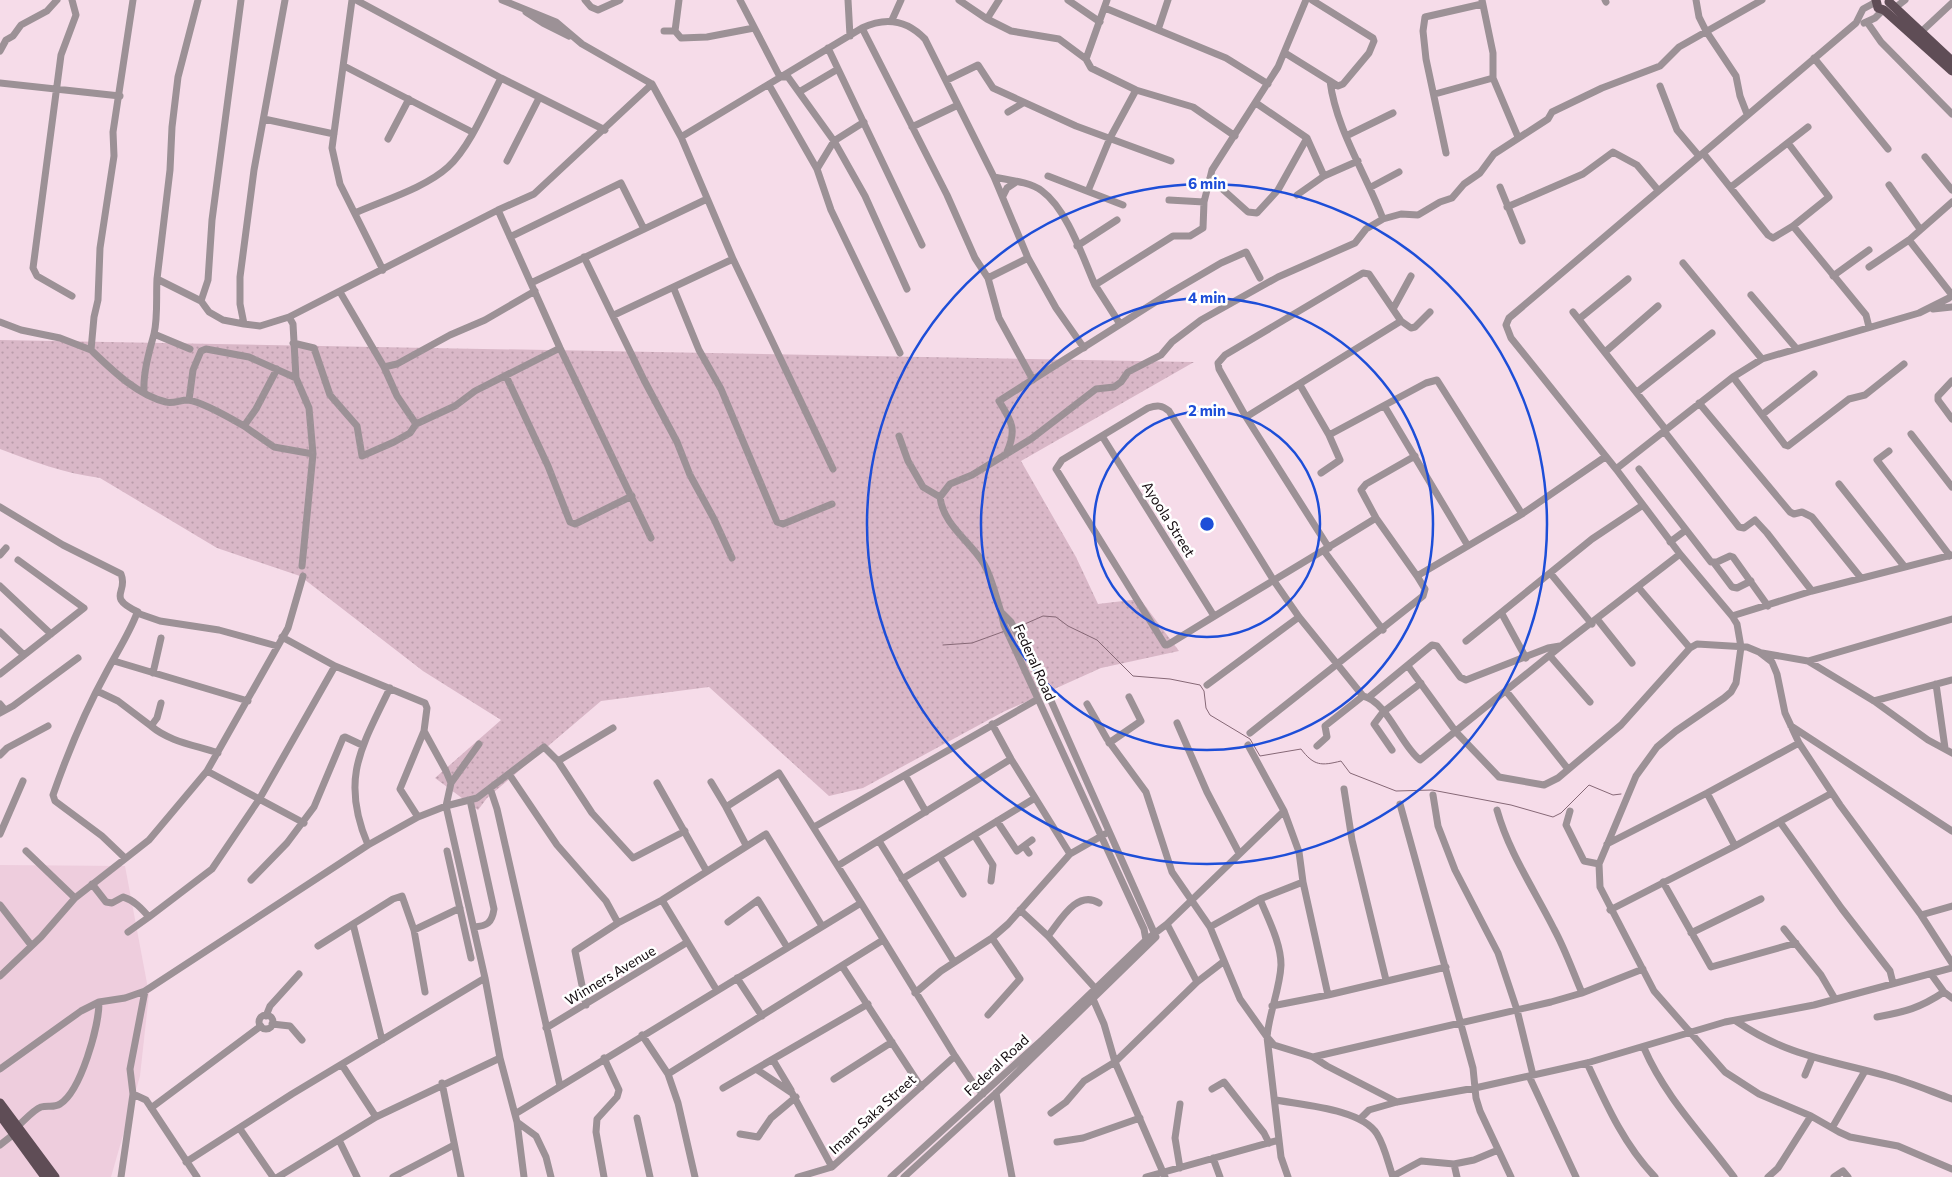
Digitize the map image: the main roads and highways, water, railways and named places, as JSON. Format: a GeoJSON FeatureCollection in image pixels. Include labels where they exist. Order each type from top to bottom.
{"type":"FeatureCollection","features":[{"type":"Feature","properties":{"kind":"main road"},"geometry":{"type":"LineString","coordinates":[[1875,0],[1878,8],[1888,6],[1921,32],[1952,61]]}},
{"type":"Feature","properties":{"kind":"main road"},"geometry":{"type":"LineString","coordinates":[[1888,6],[1952,71]]}},
{"type":"Feature","properties":{"kind":"main road"},"geometry":{"type":"LineString","coordinates":[[0,1103],[45,1177]]}},
{"type":"Feature","properties":{"kind":"main road"},"geometry":{"type":"LineString","coordinates":[[0,1115],[16,1130],[55,1177]]}},
{"type":"Feature","properties":{"kind":"waterway"},"geometry":{"type":"LineString","coordinates":[[1018,627],[1043,616],[1056,617],[1068,626],[1097,640],[1133,676],[1170,679],[1200,685],[1204,691],[1206,708],[1210,715],[1250,739],[1260,756],[1301,749],[1314,762],[1328,764],[1341,761],[1350,773],[1396,791],[1432,790],[1511,805],[1553,817],[1561,813],[1589,785],[1613,795],[1621,794]]}},
{"type":"Feature","properties":{"kind":"waterway"},"geometry":{"type":"LineString","coordinates":[[943,645],[972,643],[1005,631]]}}]}
